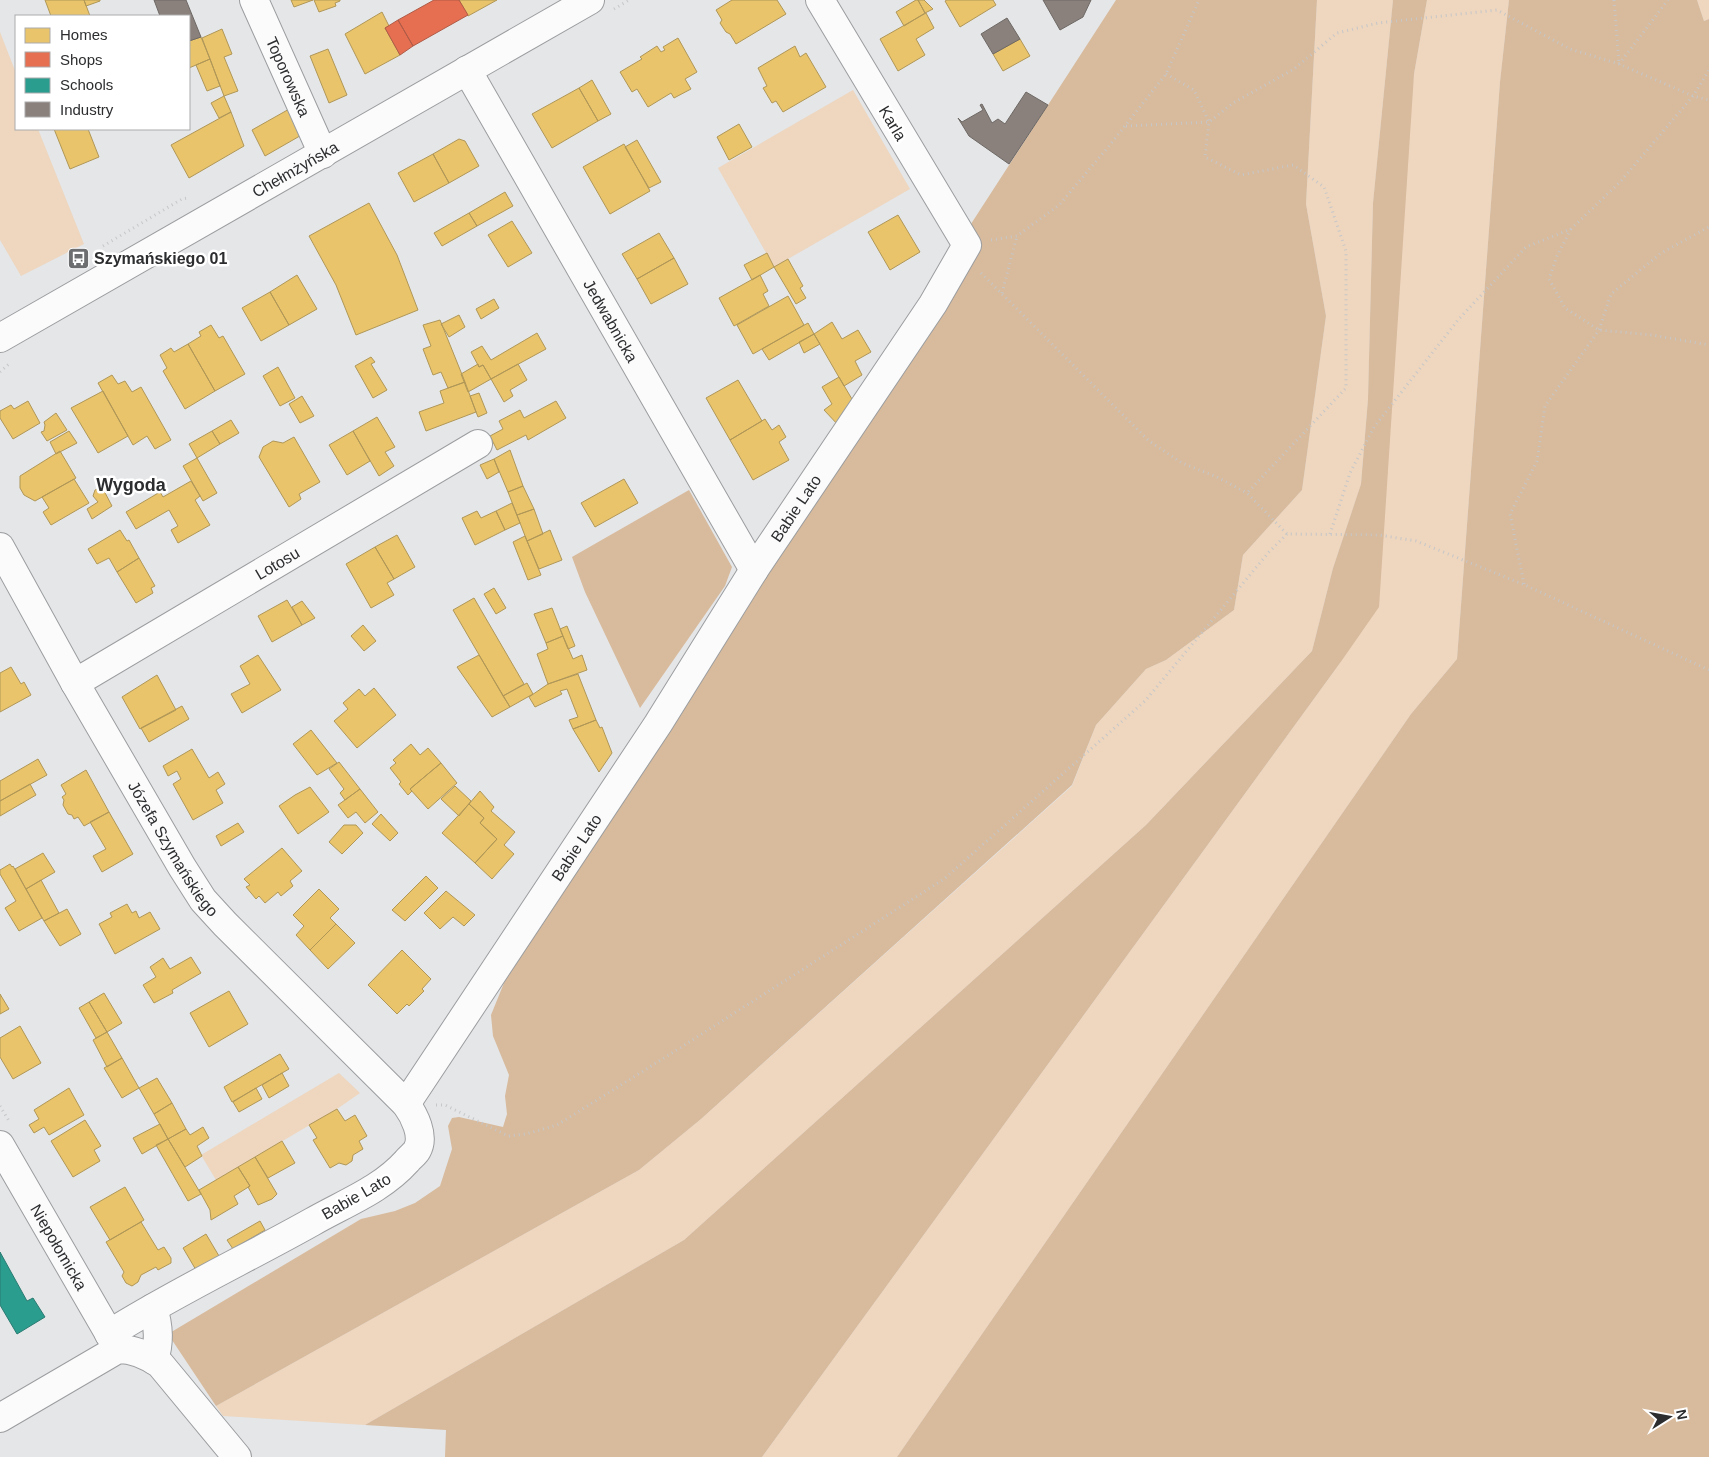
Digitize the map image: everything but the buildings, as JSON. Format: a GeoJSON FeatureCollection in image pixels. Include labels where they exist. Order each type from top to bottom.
{"type":"FeatureCollection","features":[{"type":"Feature","properties":{"kind":"street","name":"Toporowska"},"geometry":{"type":"LineString","coordinates":[[254,0],[323,154]]}},
{"type":"Feature","properties":{"kind":"street","name":"Chełmżyńska"},"geometry":{"type":"LineString","coordinates":[[0,338],[590,0]]}},
{"type":"Feature","properties":{"kind":"street","name":"Karla"},"geometry":{"type":"LineString","coordinates":[[820,0],[967,245]]}},
{"type":"Feature","properties":{"kind":"street","name":"Jedwabnicka"},"geometry":{"type":"LineString","coordinates":[[467,70],[754,570]]}},
{"type":"Feature","properties":{"kind":"street","name":"Babie Lato"},"geometry":{"type":"LineString","coordinates":[[0,1418],[113,1342],[144,1313],[375,1188],[397,1172],[417,1150],[420,1141],[414,1115],[406,1104],[658,724],[754,570],[933,304],[967,245]]}},
{"type":"Feature","properties":{"kind":"street","name":"Lotosu"},"geometry":{"type":"LineString","coordinates":[[75,684],[478,444]]}},
{"type":"Feature","properties":{"kind":"street","name":"Józefa Szymańskiego"},"geometry":{"type":"LineString","coordinates":[[0,547],[75,684],[203,900],[406,1104]]}},
{"type":"Feature","properties":{"kind":"street","name":"Niepołomicka"},"geometry":{"type":"LineString","coordinates":[[0,1145],[113,1342]]}},
{"type":"Feature","properties":{"kind":"street"},"geometry":{"type":"LineString","coordinates":[[144,1313],[157,1320],[159,1338],[154,1360]]}},
{"type":"Feature","properties":{"kind":"street"},"geometry":{"type":"LineString","coordinates":[[113,1342],[147,1355],[170,1374],[237,1457]]}},
{"type":"Feature","properties":{"kind":"path"},"geometry":{"type":"LineString","coordinates":[[1198,0],[1166,74],[1125,126],[1059,204],[1017,236],[967,245],[975,266],[1149,441],[1182,463],[1217,477],[1247,494],[1287,534],[1379,535],[1416,541],[1524,585],[1709,670]]}},
{"type":"Feature","properties":{"kind":"path"},"geometry":{"type":"LineString","coordinates":[[1614,0],[1618,64]]}},
{"type":"Feature","properties":{"kind":"path"},"geometry":{"type":"LineString","coordinates":[[1618,64],[1668,0]]}},
{"type":"Feature","properties":{"kind":"path"},"geometry":{"type":"LineString","coordinates":[[1125,126],[1209,122],[1233,103],[1294,69],[1337,33],[1378,22],[1497,10],[1570,49],[1618,64],[1693,96],[1709,100]]}},
{"type":"Feature","properties":{"kind":"path"},"geometry":{"type":"LineString","coordinates":[[1709,70],[1693,96],[1620,182],[1571,228],[1557,256],[1549,279],[1565,308],[1599,330],[1652,335],[1709,345]]}},
{"type":"Feature","properties":{"kind":"path"},"geometry":{"type":"LineString","coordinates":[[1166,74],[1194,90],[1209,122],[1204,157],[1240,175],[1293,165],[1324,187],[1346,251],[1346,388],[1247,494]]}},
{"type":"Feature","properties":{"kind":"path"},"geometry":{"type":"LineString","coordinates":[[1524,585],[1510,514],[1537,461],[1545,406],[1599,330],[1610,294],[1661,253],[1709,227]]}},
{"type":"Feature","properties":{"kind":"path"},"geometry":{"type":"LineString","coordinates":[[1330,534],[1350,473],[1374,427],[1458,320],[1526,247],[1571,228]]}},
{"type":"Feature","properties":{"kind":"path"},"geometry":{"type":"LineString","coordinates":[[1002,293],[1017,236]]}},
{"type":"Feature","properties":{"kind":"path"},"geometry":{"type":"LineString","coordinates":[[406,1104],[445,1105],[508,1136],[526,1134],[557,1124],[672,1054],[944,879],[1145,701],[1269,552],[1287,534]]}},
{"type":"Feature","properties":{"kind":"shaded area"},"geometry":{"type":"Polygon","coordinates":[[[1116,0],[1317,0],[1306,204],[1326,316],[1302,490],[1243,555],[1234,610],[1166,660],[1146,669],[1096,725],[1072,785],[701,1119],[639,1170],[216,1406],[168,1334],[361,1219],[395,1211],[415,1203],[440,1186],[452,1149],[448,1126],[452,1118],[459,1117],[503,1127],[507,1114],[505,1096],[509,1075],[493,1036],[491,1015],[506,978],[969,227],[1116,0]]]}},
{"type":"Feature","properties":{"kind":"shaded area"},"geometry":{"type":"Polygon","coordinates":[[[1317,0],[1393,0],[1373,203],[1368,399],[1361,484],[1333,568],[1312,651],[1146,825],[684,1240],[365,1425],[223,1416],[216,1406],[639,1170],[701,1119],[1072,786],[1096,725],[1146,669],[1166,660],[1234,610],[1243,555],[1302,490],[1326,316],[1306,204],[1317,0]]]}},
{"type":"Feature","properties":{"kind":"shaded area"},"geometry":{"type":"Polygon","coordinates":[[[1393,0],[1427,0],[1414,74],[1379,607],[1340,663],[762,1457],[445,1457],[446,1430],[365,1425],[684,1240],[1146,825],[1312,651],[1333,568],[1361,484],[1368,399],[1373,203],[1393,0]]]}},
{"type":"Feature","properties":{"kind":"shaded area"},"geometry":{"type":"Polygon","coordinates":[[[1427,0],[1509,0],[1500,82],[1457,659],[1411,714],[897,1457],[762,1457],[1340,663],[1414,74],[1427,0]]]}},
{"type":"Feature","properties":{"kind":"shaded area"},"geometry":{"type":"Polygon","coordinates":[[[1509,0],[1697,0],[1704,21],[1709,19],[1709,1457],[897,1457],[1411,714],[1457,659],[1500,82],[1509,0]]]}},
{"type":"Feature","properties":{"kind":"shaded area"},"geometry":{"type":"Polygon","coordinates":[[[1697,0],[1709,0],[1709,19],[1704,21],[1697,0]]]}},
{"type":"Feature","properties":{"kind":"shaded area"},"geometry":{"type":"Polygon","coordinates":[[[0,32],[15,70],[15,130],[38,130],[84,244],[21,276],[0,240],[0,32]]]}},
{"type":"Feature","properties":{"kind":"shaded area"},"geometry":{"type":"Polygon","coordinates":[[[853,90],[910,189],[774,267],[718,168],[853,90]]]}},
{"type":"Feature","properties":{"kind":"shaded area"},"geometry":{"type":"Polygon","coordinates":[[[689,490],[732,567],[725,586],[640,708],[585,592],[572,557],[689,490]]]}},
{"type":"Feature","properties":{"kind":"shaded area"},"geometry":{"type":"Polygon","coordinates":[[[339,1073],[360,1093],[337,1109],[216,1180],[201,1155],[339,1073]]]}},
{"type":"Feature","properties":{"kind":"place","name":"Szymańskiego 01"},"geometry":{"type":"Point","coordinates":[78,258]}},
{"type":"Feature","properties":{"kind":"district","name":"Wygoda"},"geometry":{"type":"Point","coordinates":[131,485]}}]}
